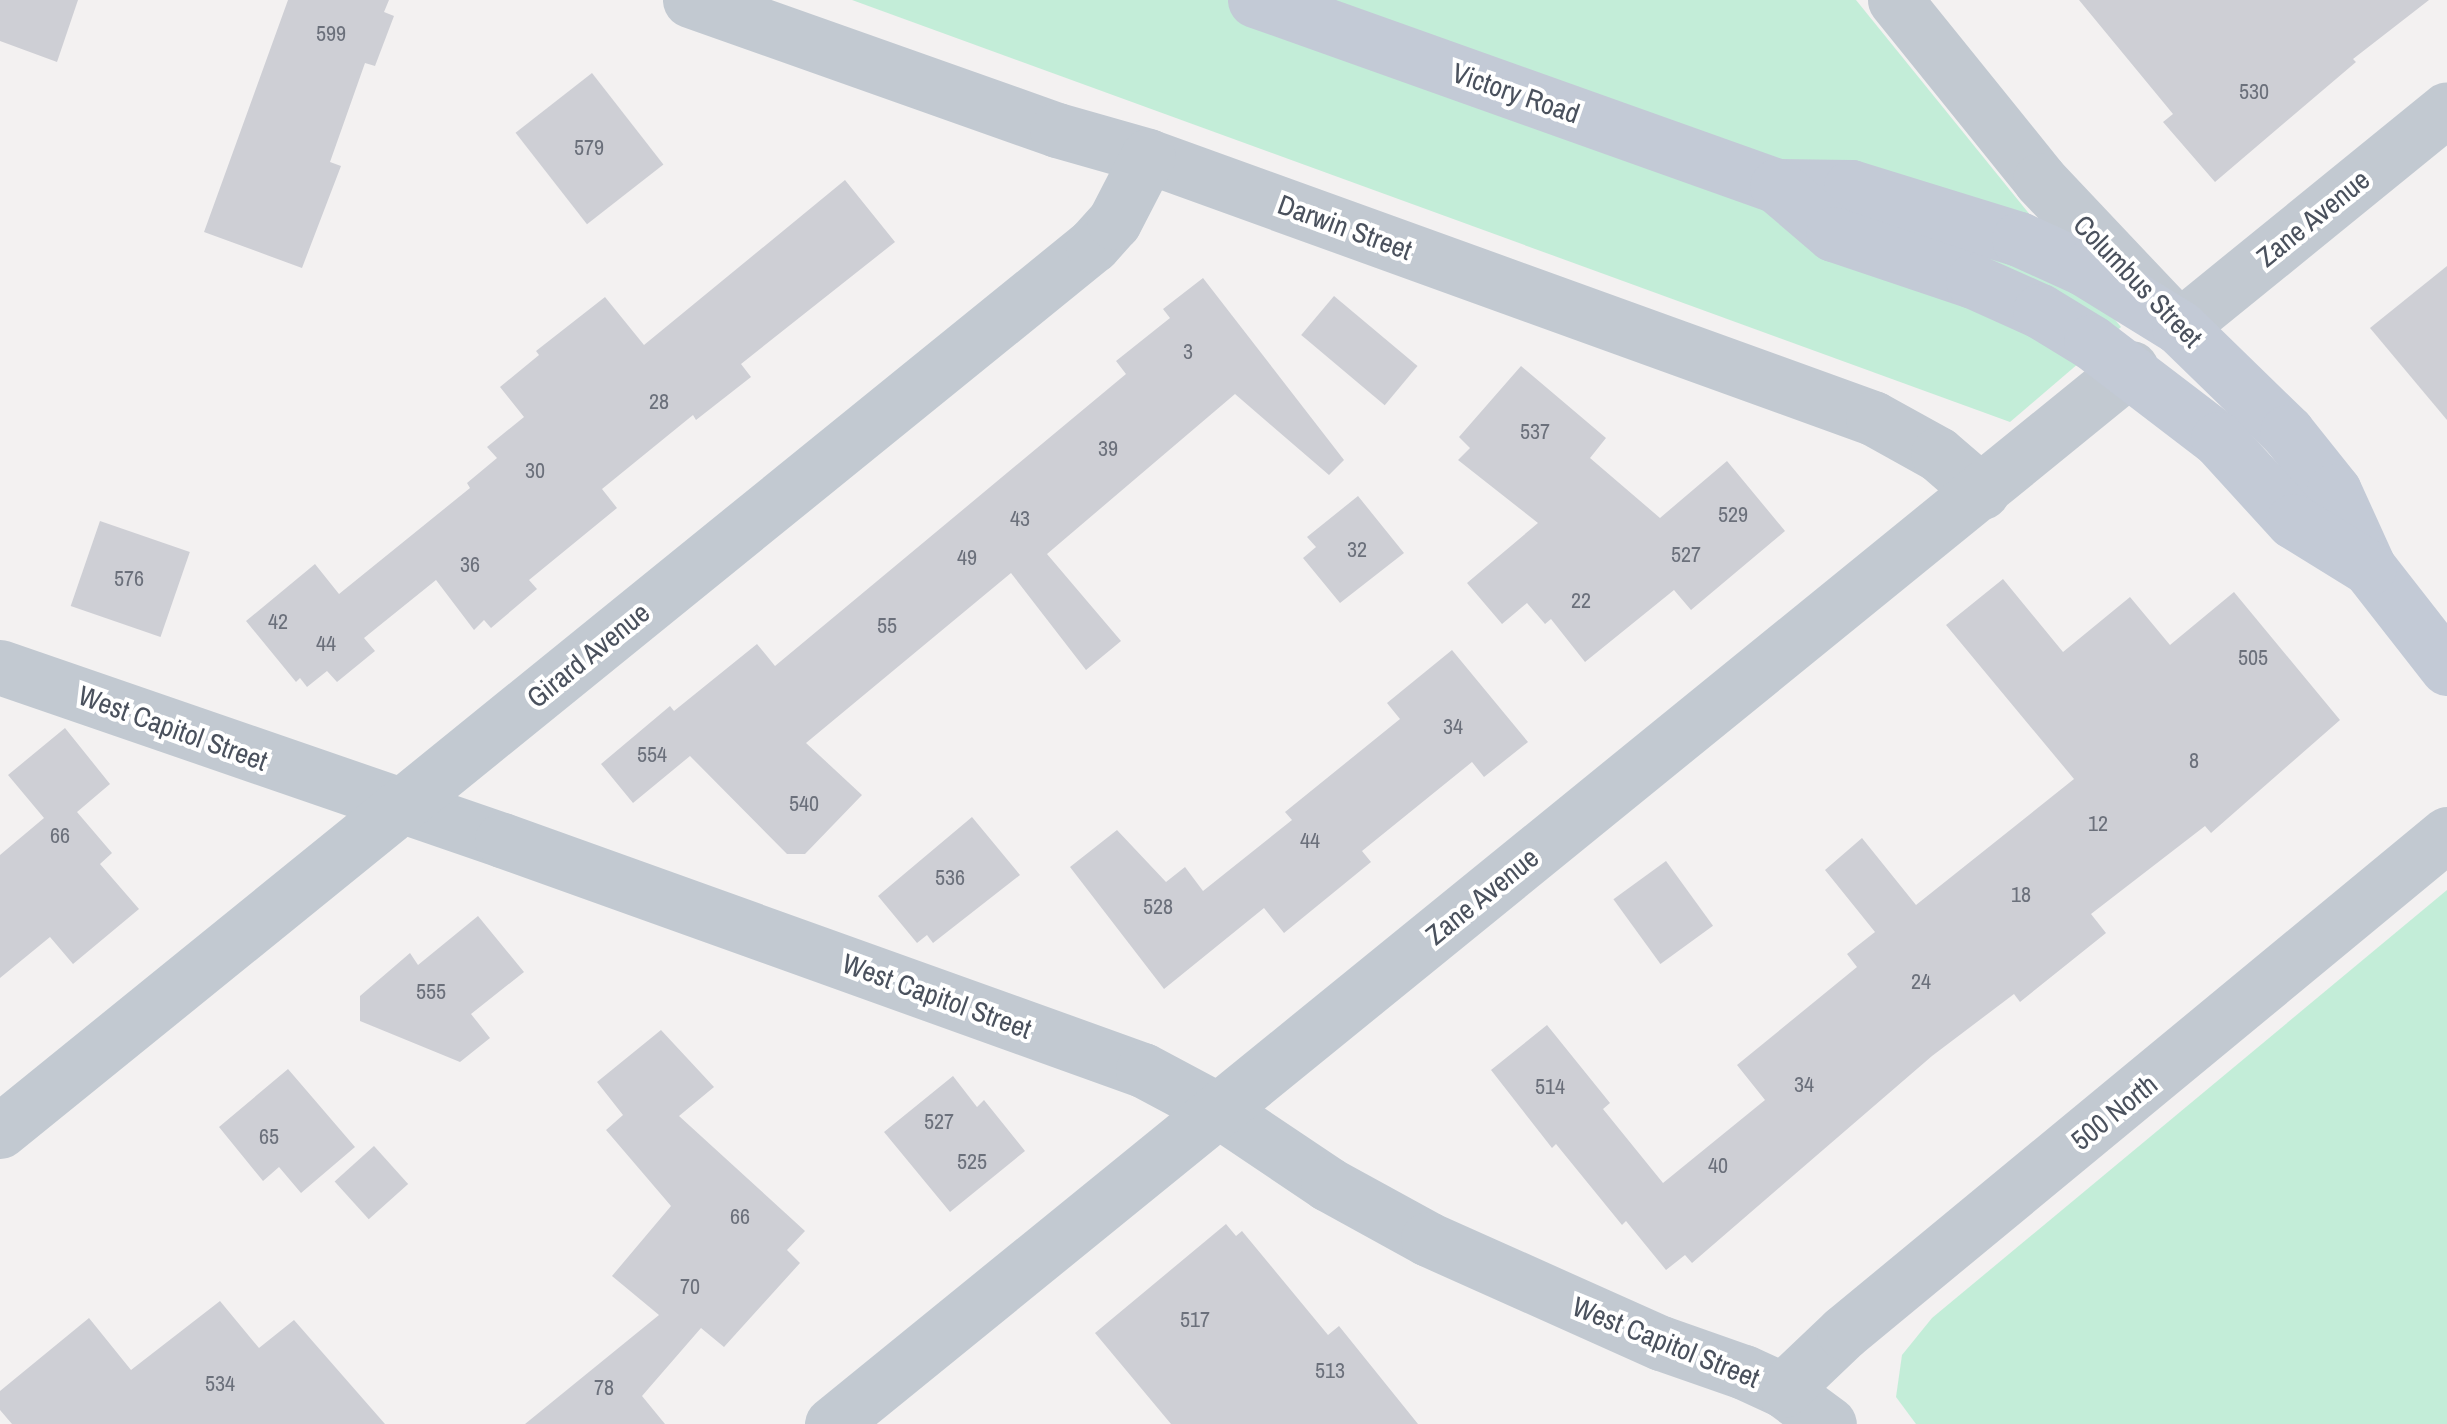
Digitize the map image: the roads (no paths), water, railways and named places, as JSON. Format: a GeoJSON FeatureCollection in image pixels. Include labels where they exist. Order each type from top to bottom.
{"type":"FeatureCollection","features":[{"type":"Feature","properties":{"kind":"main road","name":"Victory Road"},"geometry":{"type":"LineString","coordinates":[[1254,0],[1777,186],[1850,187],[2019,239],[2085,269],[2179,326]]}},
{"type":"Feature","properties":{"kind":"main road","name":"Victory Road"},"geometry":{"type":"LineString","coordinates":[[1777,186],[1833,234],[1973,281],[2040,311],[2130,368]]}},
{"type":"Feature","properties":{"kind":"main road","name":"Columbus Street"},"geometry":{"type":"LineString","coordinates":[[2179,326],[2287,432],[2334,491],[2369,568],[2447,668]]}},
{"type":"Feature","properties":{"kind":"main road","name":"Columbus Street"},"geometry":{"type":"LineString","coordinates":[[2130,368],[2218,439],[2293,521],[2369,568]]}},
{"type":"Feature","properties":{"kind":"street","name":"Darwin Street"},"geometry":{"type":"LineString","coordinates":[[690,0],[1058,130],[1148,156],[1873,418],[1938,454],[1982,492]]}},
{"type":"Feature","properties":{"kind":"street","name":"Columbus Street"},"geometry":{"type":"LineString","coordinates":[[1895,0],[2040,180],[2179,326]]}},
{"type":"Feature","properties":{"kind":"street","name":"Zane Avenue"},"geometry":{"type":"LineString","coordinates":[[2179,326],[2447,109]]}},
{"type":"Feature","properties":{"kind":"street","name":"Girard Avenue"},"geometry":{"type":"LineString","coordinates":[[0,1131],[1093,245],[1114,222],[1148,156]]}},
{"type":"Feature","properties":{"kind":"street","name":"Zane Avenue"},"geometry":{"type":"LineString","coordinates":[[832,1424],[2130,368]]}},
{"type":"Feature","properties":{"kind":"street","name":"West Capitol Street"},"geometry":{"type":"LineString","coordinates":[[0,666],[1144,1070],[1218,1110],[1328,1184],[1428,1239],[1660,1344],[1783,1390],[1828,1424]]}},
{"type":"Feature","properties":{"kind":"street","name":"500 North"},"geometry":{"type":"LineString","coordinates":[[1783,1390],[1844,1332],[2447,834]]}}]}
